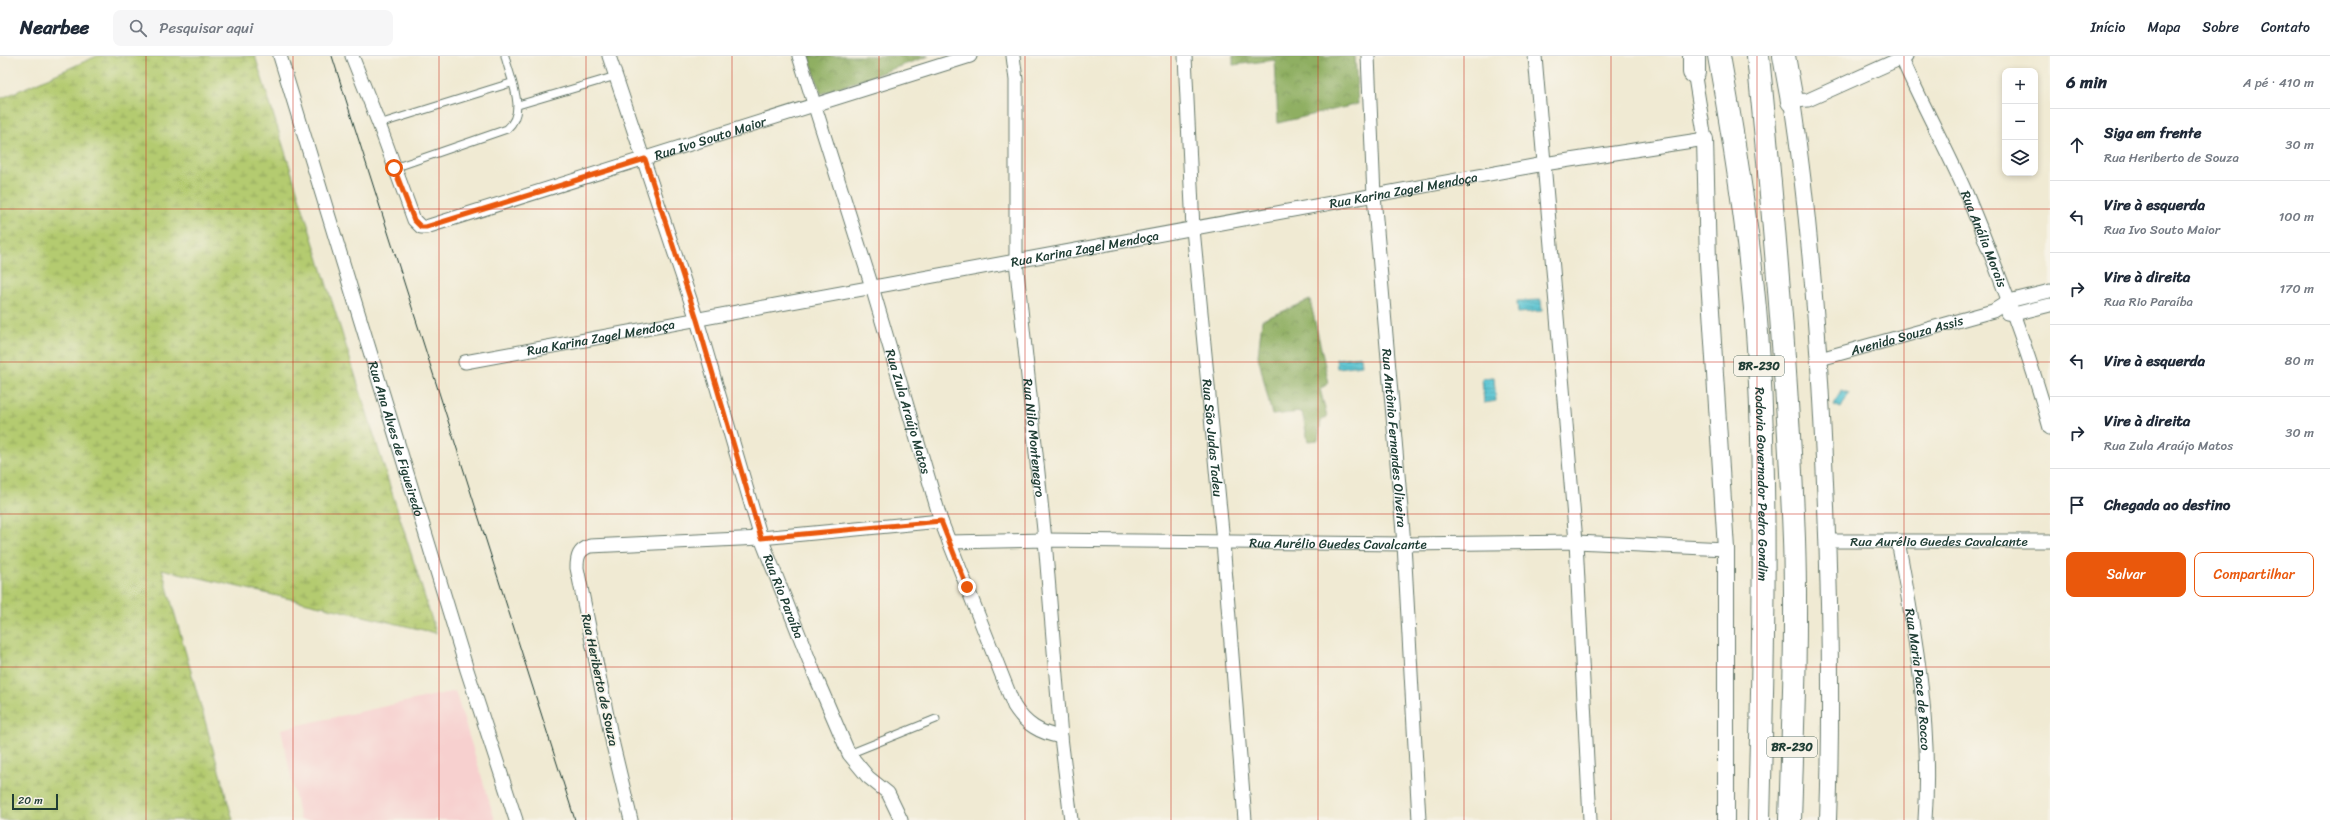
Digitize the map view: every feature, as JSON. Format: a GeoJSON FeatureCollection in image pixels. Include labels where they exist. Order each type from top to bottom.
{"type":"FeatureCollection","features":[{"type":"Feature","properties":{"kind":"highway","name":"Rodovia Governador Pedro Gondim"},"geometry":{"type":"LineString","coordinates":[[1719,56],[1745,207],[1759,360],[1762,459],[1763,678],[1758,820]]}},
{"type":"Feature","properties":{"kind":"highway","name":"BR-230"},"geometry":{"type":"LineString","coordinates":[[1758,56],[1786,362],[1794,534],[1794,674],[1790,820]]}},
{"type":"Feature","properties":{"kind":"highway"},"geometry":{"type":"LineString","coordinates":[[1784,56],[1792,101]]}},
{"type":"Feature","properties":{"kind":"street","name":"Rua Ana Alves de Figueiredo"},"geometry":{"type":"LineString","coordinates":[[280,56],[467,670],[516,820]]}},
{"type":"Feature","properties":{"kind":"street"},"geometry":{"type":"LineString","coordinates":[[352,56],[379,124],[394,168]]}},
{"type":"Feature","properties":{"kind":"street","name":"Rua Rio Paraíba"},"geometry":{"type":"LineString","coordinates":[[609,56],[645,159],[697,320],[761,538],[815,675],[849,754],[868,777],[888,793],[901,820]]}},
{"type":"Feature","properties":{"kind":"street","name":"Rua Zula Araújo Matos"},"geometry":{"type":"LineString","coordinates":[[799,56],[872,287],[941,521],[949,542],[1014,706],[1019,714],[1043,734],[1061,737]]}},
{"type":"Feature","properties":{"kind":"street","name":"Rua Ivo Souto Maior"},"geometry":{"type":"LineString","coordinates":[[394,168],[414,220],[421,227],[426,227],[815,107],[970,56]]}},
{"type":"Feature","properties":{"kind":"street","name":"Rua Nilo Montenegro"},"geometry":{"type":"LineString","coordinates":[[1013,56],[1016,80],[1016,261],[1045,540],[1061,737],[1071,820]]}},
{"type":"Feature","properties":{"kind":"street","name":"Rua São Judas Tadeu"},"geometry":{"type":"LineString","coordinates":[[1185,56],[1193,229],[1223,542],[1245,820]]}},
{"type":"Feature","properties":{"kind":"street","name":"Rua Antônio Fernandes Oliveira"},"geometry":{"type":"LineString","coordinates":[[1368,56],[1374,196],[1404,544],[1419,820]]}},
{"type":"Feature","properties":{"kind":"street"},"geometry":{"type":"LineString","coordinates":[[1535,56],[1576,542],[1590,820]]}},
{"type":"Feature","properties":{"kind":"street"},"geometry":{"type":"LineString","coordinates":[[1828,820],[1831,724],[1828,541],[1820,359],[1800,161],[1792,101],[1808,100],[1903,57]]}},
{"type":"Feature","properties":{"kind":"street","name":"Rua Anália Morais"},"geometry":{"type":"LineString","coordinates":[[1903,57],[1931,122],[1965,192],[2009,301],[2032,366],[2050,428]]}},
{"type":"Feature","properties":{"kind":"street"},"geometry":{"type":"LineString","coordinates":[[1693,61],[1705,139],[1708,263],[1726,549],[1726,820]]}},
{"type":"Feature","properties":{"kind":"street","name":"Rua Karina Zagel Mendoça"},"geometry":{"type":"LineString","coordinates":[[464,362],[1544,164],[1705,139]]}},
{"type":"Feature","properties":{"kind":"street","name":"Avenida Souza Assis"},"geometry":{"type":"LineString","coordinates":[[1820,359],[1993,311],[2009,301],[2050,291]]}},
{"type":"Feature","properties":{"kind":"street","name":"Avenida Souza Assis"},"geometry":{"type":"LineString","coordinates":[[1993,311],[2014,314],[2050,305]]}},
{"type":"Feature","properties":{"kind":"street"},"geometry":{"type":"LineString","coordinates":[[761,538],[941,521]]}},
{"type":"Feature","properties":{"kind":"street","name":"Rua Heriberto de Souza"},"geometry":{"type":"LineString","coordinates":[[631,820],[613,745],[577,568],[579,554],[582,549],[590,546],[761,538]]}},
{"type":"Feature","properties":{"kind":"street","name":"Rua Aurélio Guedes Cavalcante"},"geometry":{"type":"LineString","coordinates":[[949,542],[1045,540],[1404,544],[1576,542],[1726,549]]}},
{"type":"Feature","properties":{"kind":"street","name":"Rua Aurélio Guedes Cavalcante"},"geometry":{"type":"LineString","coordinates":[[1828,541],[2050,541]]}},
{"type":"Feature","properties":{"kind":"street","name":"Rua Maria Pace de Rocco"},"geometry":{"type":"LineString","coordinates":[[1898,541],[1917,649],[1927,786],[1925,820]]}},
{"type":"Feature","properties":{"kind":"lane"},"geometry":{"type":"LineString","coordinates":[[394,168],[507,129],[516,118],[518,105],[505,56]]}},
{"type":"Feature","properties":{"kind":"lane"},"geometry":{"type":"LineString","coordinates":[[518,105],[616,76]]}},
{"type":"Feature","properties":{"kind":"lane"},"geometry":{"type":"LineString","coordinates":[[379,124],[511,83]]}},
{"type":"Feature","properties":{"kind":"lane"},"geometry":{"type":"LineString","coordinates":[[849,754],[936,719]]}},
{"type":"Feature","properties":{"kind":"shaded area"},"geometry":{"type":"Polygon","coordinates":[[[455,691],[495,820],[300,820],[281,729],[455,691]]]}},
{"type":"Feature","properties":{"kind":"green space"},"geometry":{"type":"Polygon","coordinates":[[[97,56],[255,56],[436,633],[162,569],[233,820],[0,820],[0,99],[97,56]]]}},
{"type":"Feature","properties":{"kind":"green space"},"geometry":{"type":"Polygon","coordinates":[[[809,56],[929,56],[821,94],[809,56]]]}},
{"type":"Feature","properties":{"kind":"green space"},"geometry":{"type":"Polygon","coordinates":[[[1233,56],[1355,56],[1358,104],[1278,123],[1275,60],[1233,65],[1233,56]]]}},
{"type":"Feature","properties":{"kind":"green space"},"geometry":{"type":"Polygon","coordinates":[[[1310,300],[1329,383],[1320,389],[1327,417],[1321,421],[1318,440],[1308,441],[1302,412],[1272,415],[1258,356],[1262,320],[1310,300]]]}},
{"type":"Feature","properties":{"kind":"water"},"geometry":{"type":"Polygon","coordinates":[[[1541,300],[1542,311],[1518,313],[1517,301],[1541,300]]]}},
{"type":"Feature","properties":{"kind":"water"},"geometry":{"type":"Polygon","coordinates":[[[1361,356],[1362,365],[1337,368],[1336,359],[1361,356]]]}},
{"type":"Feature","properties":{"kind":"water"},"geometry":{"type":"Polygon","coordinates":[[[1494,377],[1496,401],[1484,403],[1482,378],[1494,377]]]}},
{"type":"Feature","properties":{"kind":"water"},"geometry":{"type":"Polygon","coordinates":[[[1841,390],[1849,393],[1841,408],[1834,405],[1841,390]]]}},
{"type":"Feature","properties":{"kind":"tram line"},"geometry":{"type":"LineString","coordinates":[[332,56],[575,820]]}},
{"type":"Feature","properties":{"kind":"route"},"geometry":{"type":"LineString","coordinates":[[394,168],[414,220],[421,227],[426,227],[645,159],[697,320],[761,538],[941,521],[967,587]]}}]}
